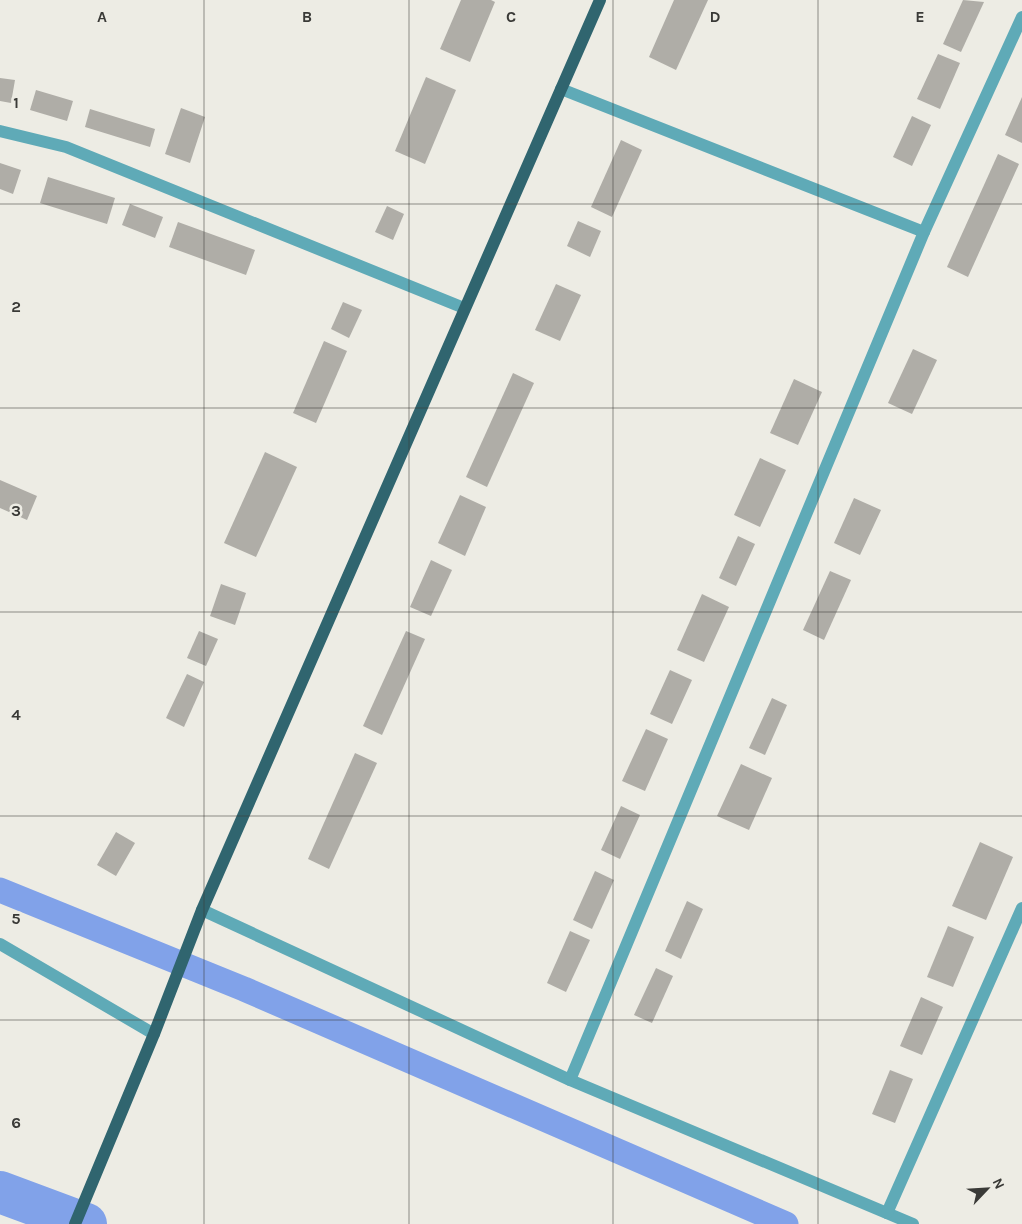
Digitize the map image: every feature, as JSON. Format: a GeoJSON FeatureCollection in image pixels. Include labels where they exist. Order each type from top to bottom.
{"type":"FeatureCollection","features":[{"type":"Feature","properties":{"kind":"main road"},"geometry":{"type":"LineString","coordinates":[[75,1224],[154,1034],[194,928],[600,0]]}},
{"type":"Feature","properties":{"kind":"street"},"geometry":{"type":"LineString","coordinates":[[570,1080],[924,232],[1022,16]]}},
{"type":"Feature","properties":{"kind":"street"},"geometry":{"type":"LineString","coordinates":[[561,89],[924,232]]}},
{"type":"Feature","properties":{"kind":"street"},"geometry":{"type":"LineString","coordinates":[[0,131],[66,147],[464,308]]}},
{"type":"Feature","properties":{"kind":"street"},"geometry":{"type":"LineString","coordinates":[[887,1213],[1022,908]]}},
{"type":"Feature","properties":{"kind":"street"},"geometry":{"type":"LineString","coordinates":[[202,910],[570,1080],[913,1224]]}},
{"type":"Feature","properties":{"kind":"street"},"geometry":{"type":"LineString","coordinates":[[0,944],[154,1034]]}},
{"type":"Feature","properties":{"kind":"building"},"geometry":{"type":"Polygon","coordinates":[[[461,0],[491,0],[495,2],[470,62],[440,49],[461,0]]]}},
{"type":"Feature","properties":{"kind":"building"},"geometry":{"type":"Polygon","coordinates":[[[674,0],[708,0],[676,70],[649,57],[674,0]]]}},
{"type":"Feature","properties":{"kind":"building"},"geometry":{"type":"Polygon","coordinates":[[[963,0],[984,2],[961,52],[943,44],[963,0]]]}},
{"type":"Feature","properties":{"kind":"building"},"geometry":{"type":"Polygon","coordinates":[[[938,54],[960,63],[940,109],[917,99],[938,54]]]}},
{"type":"Feature","properties":{"kind":"building"},"geometry":{"type":"Polygon","coordinates":[[[426,77],[456,90],[425,164],[395,151],[426,77]]]}},
{"type":"Feature","properties":{"kind":"building"},"geometry":{"type":"Polygon","coordinates":[[[0,78],[15,80],[11,103],[0,101],[0,78]]]}},
{"type":"Feature","properties":{"kind":"building"},"geometry":{"type":"Polygon","coordinates":[[[36,90],[73,101],[67,121],[30,110],[36,90]]]}},
{"type":"Feature","properties":{"kind":"building"},"geometry":{"type":"Polygon","coordinates":[[[1022,97],[1022,143],[1005,135],[1022,97]]]}},
{"type":"Feature","properties":{"kind":"building"},"geometry":{"type":"Polygon","coordinates":[[[181,108],[205,117],[190,163],[165,154],[181,108]]]}},
{"type":"Feature","properties":{"kind":"building"},"geometry":{"type":"Polygon","coordinates":[[[90,109],[155,129],[150,147],[85,127],[90,109]]]}},
{"type":"Feature","properties":{"kind":"building"},"geometry":{"type":"Polygon","coordinates":[[[912,116],[931,125],[912,166],[893,157],[912,116]]]}},
{"type":"Feature","properties":{"kind":"building"},"geometry":{"type":"Polygon","coordinates":[[[621,140],[642,150],[612,217],[591,207],[621,140]]]}},
{"type":"Feature","properties":{"kind":"building"},"geometry":{"type":"Polygon","coordinates":[[[998,154],[1019,164],[968,277],[947,267],[998,154]]]}},
{"type":"Feature","properties":{"kind":"building"},"geometry":{"type":"Polygon","coordinates":[[[0,163],[21,170],[13,194],[0,189],[0,163]]]}},
{"type":"Feature","properties":{"kind":"building"},"geometry":{"type":"Polygon","coordinates":[[[48,177],[115,198],[107,224],[40,203],[48,177]]]}},
{"type":"Feature","properties":{"kind":"building"},"geometry":{"type":"Polygon","coordinates":[[[130,204],[163,217],[155,238],[122,225],[130,204]]]}},
{"type":"Feature","properties":{"kind":"building"},"geometry":{"type":"Polygon","coordinates":[[[387,206],[404,214],[393,240],[375,232],[387,206]]]}},
{"type":"Feature","properties":{"kind":"building"},"geometry":{"type":"Polygon","coordinates":[[[578,221],[601,231],[590,257],[567,246],[578,221]]]}},
{"type":"Feature","properties":{"kind":"building"},"geometry":{"type":"Polygon","coordinates":[[[178,222],[255,250],[246,275],[169,247],[178,222]]]}},
{"type":"Feature","properties":{"kind":"building"},"geometry":{"type":"Polygon","coordinates":[[[556,284],[581,295],[560,341],[535,330],[556,284]]]}},
{"type":"Feature","properties":{"kind":"building"},"geometry":{"type":"Polygon","coordinates":[[[343,302],[362,310],[349,338],[331,329],[343,302]]]}},
{"type":"Feature","properties":{"kind":"building"},"geometry":{"type":"Polygon","coordinates":[[[324,341],[347,351],[316,423],[293,413],[324,341]]]}},
{"type":"Feature","properties":{"kind":"building"},"geometry":{"type":"Polygon","coordinates":[[[913,349],[937,360],[912,414],[888,403],[913,349]]]}},
{"type":"Feature","properties":{"kind":"building"},"geometry":{"type":"Polygon","coordinates":[[[513,373],[534,383],[487,487],[466,477],[513,373]]]}},
{"type":"Feature","properties":{"kind":"building"},"geometry":{"type":"Polygon","coordinates":[[[794,379],[822,392],[798,445],[770,433],[794,379]]]}},
{"type":"Feature","properties":{"kind":"building"},"geometry":{"type":"Polygon","coordinates":[[[265,452],[297,467],[256,557],[224,543],[265,452]]]}},
{"type":"Feature","properties":{"kind":"building"},"geometry":{"type":"Polygon","coordinates":[[[760,458],[786,470],[760,527],[734,515],[760,458]]]}},
{"type":"Feature","properties":{"kind":"building"},"geometry":{"type":"Polygon","coordinates":[[[0,480],[37,496],[27,520],[0,508],[0,480]]]}},
{"type":"Feature","properties":{"kind":"building"},"geometry":{"type":"Polygon","coordinates":[[[460,495],[486,507],[465,556],[438,543],[460,495]]]}},
{"type":"Feature","properties":{"kind":"building"},"geometry":{"type":"Polygon","coordinates":[[[854,498],[881,510],[860,555],[834,543],[854,498]]]}},
{"type":"Feature","properties":{"kind":"building"},"geometry":{"type":"Polygon","coordinates":[[[738,536],[755,544],[736,586],[719,578],[738,536]]]}},
{"type":"Feature","properties":{"kind":"building"},"geometry":{"type":"Polygon","coordinates":[[[431,560],[452,570],[431,616],[410,607],[431,560]]]}},
{"type":"Feature","properties":{"kind":"building"},"geometry":{"type":"Polygon","coordinates":[[[830,571],[851,580],[824,640],[803,630],[830,571]]]}},
{"type":"Feature","properties":{"kind":"building"},"geometry":{"type":"Polygon","coordinates":[[[221,584],[246,593],[235,625],[210,616],[221,584]]]}},
{"type":"Feature","properties":{"kind":"building"},"geometry":{"type":"Polygon","coordinates":[[[702,594],[729,607],[704,662],[677,650],[702,594]]]}},
{"type":"Feature","properties":{"kind":"building"},"geometry":{"type":"Polygon","coordinates":[[[199,631],[218,639],[206,666],[187,658],[199,631]]]}},
{"type":"Feature","properties":{"kind":"building"},"geometry":{"type":"Polygon","coordinates":[[[406,631],[425,639],[382,735],[363,726],[406,631]]]}},
{"type":"Feature","properties":{"kind":"building"},"geometry":{"type":"Polygon","coordinates":[[[670,670],[692,680],[672,724],[650,714],[670,670]]]}},
{"type":"Feature","properties":{"kind":"building"},"geometry":{"type":"Polygon","coordinates":[[[187,674],[204,682],[184,727],[166,718],[187,674]]]}},
{"type":"Feature","properties":{"kind":"building"},"geometry":{"type":"Polygon","coordinates":[[[772,698],[787,705],[765,755],[749,748],[772,698]]]}},
{"type":"Feature","properties":{"kind":"building"},"geometry":{"type":"Polygon","coordinates":[[[646,729],[668,739],[645,791],[622,781],[646,729]]]}},
{"type":"Feature","properties":{"kind":"building"},"geometry":{"type":"Polygon","coordinates":[[[355,753],[377,763],[329,869],[308,859],[355,753]]]}},
{"type":"Feature","properties":{"kind":"building"},"geometry":{"type":"Polygon","coordinates":[[[741,764],[772,778],[749,830],[717,816],[741,764]]]}},
{"type":"Feature","properties":{"kind":"building"},"geometry":{"type":"Polygon","coordinates":[[[621,806],[640,815],[620,859],[601,850],[621,806]]]}},
{"type":"Feature","properties":{"kind":"building"},"geometry":{"type":"Polygon","coordinates":[[[116,832],[135,843],[116,876],[97,865],[116,832]]]}},
{"type":"Feature","properties":{"kind":"building"},"geometry":{"type":"Polygon","coordinates":[[[980,842],[1013,857],[986,920],[952,906],[980,842]]]}},
{"type":"Feature","properties":{"kind":"building"},"geometry":{"type":"Polygon","coordinates":[[[595,871],[614,880],[592,929],[573,920],[595,871]]]}},
{"type":"Feature","properties":{"kind":"building"},"geometry":{"type":"Polygon","coordinates":[[[687,901],[703,909],[681,959],[665,951],[687,901]]]}},
{"type":"Feature","properties":{"kind":"building"},"geometry":{"type":"Polygon","coordinates":[[[948,926],[974,937],[953,987],[927,977],[948,926]]]}},
{"type":"Feature","properties":{"kind":"building"},"geometry":{"type":"Polygon","coordinates":[[[570,931],[590,940],[566,992],[547,983],[570,931]]]}},
{"type":"Feature","properties":{"kind":"building"},"geometry":{"type":"Polygon","coordinates":[[[656,968],[673,976],[652,1023],[634,1015],[656,968]]]}},
{"type":"Feature","properties":{"kind":"building"},"geometry":{"type":"Polygon","coordinates":[[[921,997],[943,1007],[922,1055],[900,1046],[921,997]]]}},
{"type":"Feature","properties":{"kind":"building"},"geometry":{"type":"Polygon","coordinates":[[[890,1070],[913,1079],[895,1123],[872,1114],[890,1070]]]}},
{"type":"Feature","properties":{"kind":"waterway"},"geometry":{"type":"LineString","coordinates":[[0,890],[244,989],[786,1224]]}},
{"type":"Feature","properties":{"kind":"waterway"},"geometry":{"type":"LineString","coordinates":[[0,1192],[86,1224]]}}]}
